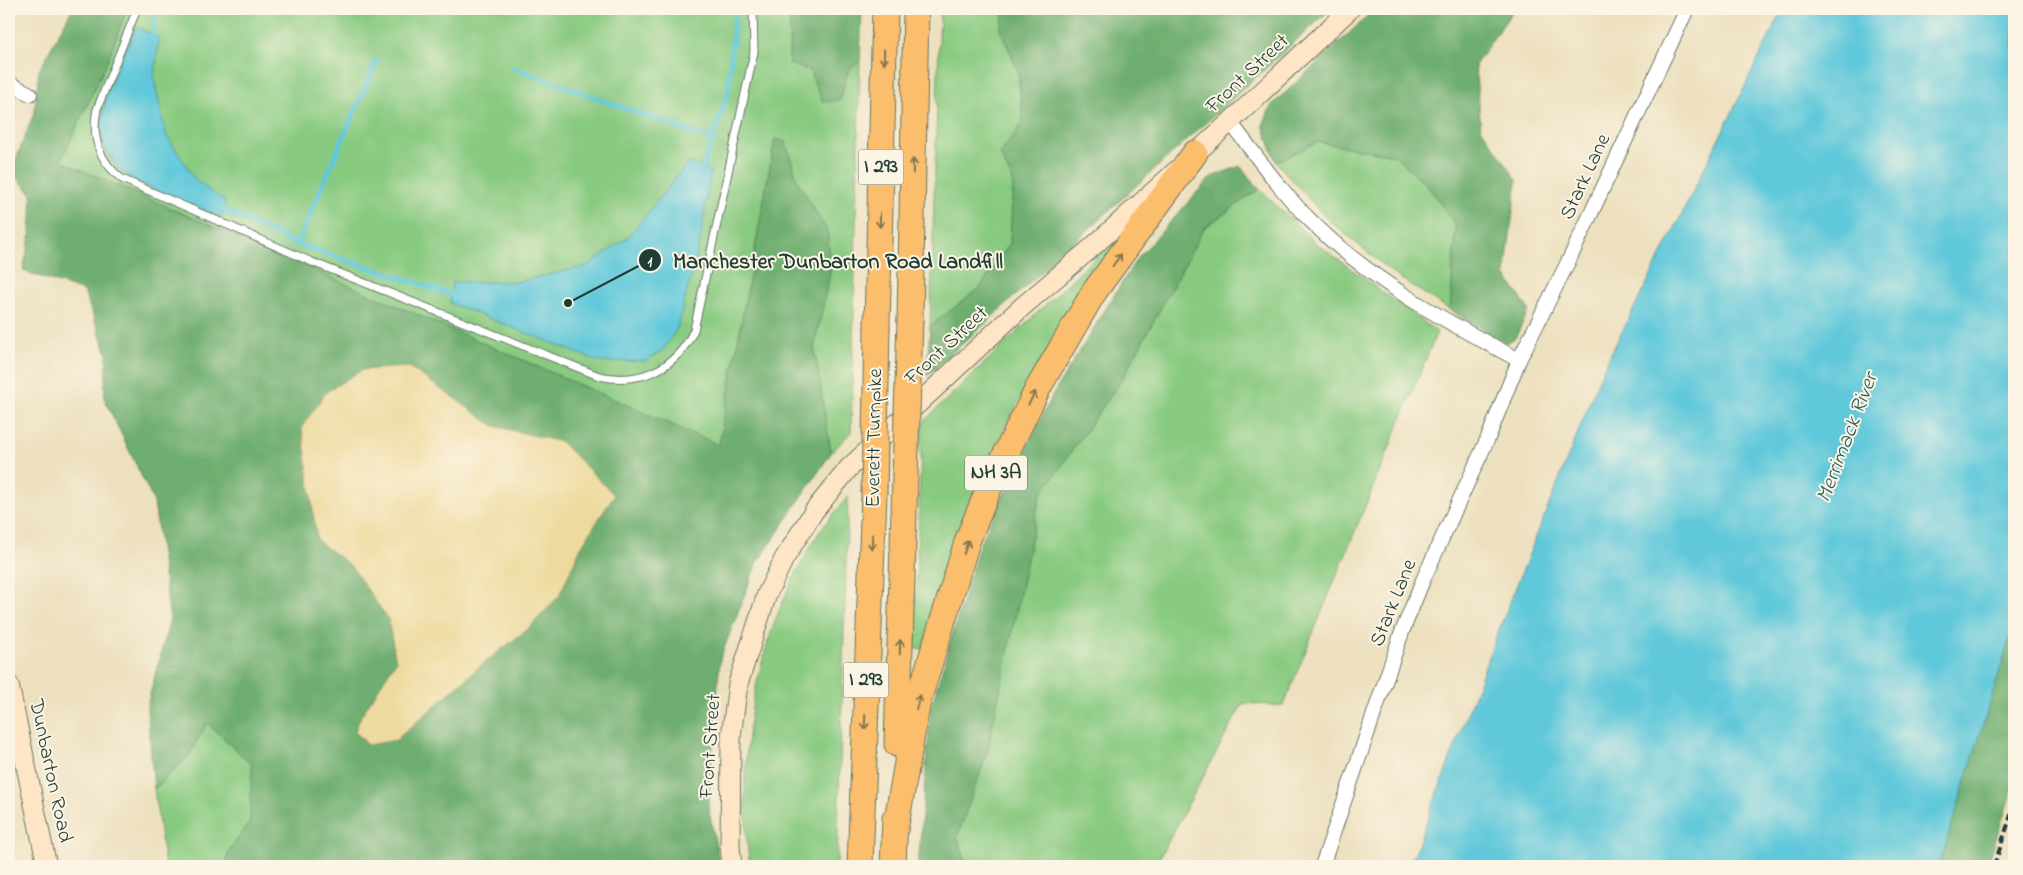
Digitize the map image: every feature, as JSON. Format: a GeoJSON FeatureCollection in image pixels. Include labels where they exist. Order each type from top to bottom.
{"type":"FeatureCollection","features":[{"type":"Feature","properties":{"kind":"highway","name":"Everett Turnpike"},"geometry":{"type":"LineString","coordinates":[[860,866],[874,494],[885,9]]}},
{"type":"Feature","properties":{"kind":"highway","name":"Everett Turnpike"},"geometry":{"type":"LineString","coordinates":[[892,866],[910,320],[916,9]]}},
{"type":"Feature","properties":{"kind":"highway","name":"NH 3A"},"geometry":{"type":"LineString","coordinates":[[894,836],[918,701],[968,540],[989,488],[1038,388],[1094,292],[1195,153]]}},
{"type":"Feature","properties":{"kind":"main road","name":"Front Street"},"geometry":{"type":"LineString","coordinates":[[732,866],[730,846],[731,737],[738,684],[767,594],[803,526],[849,468],[1023,306],[1230,122],[1350,9]]}},
{"type":"Feature","properties":{"kind":"main road","name":"Dunbarton Road"},"geometry":{"type":"LineString","coordinates":[[9,685],[47,866]]}},
{"type":"Feature","properties":{"kind":"street","name":"Stark Lane"},"geometry":{"type":"LineString","coordinates":[[1322,866],[1402,632],[1446,529],[1488,438],[1519,360],[1571,256],[1687,9]]}},
{"type":"Feature","properties":{"kind":"street"},"geometry":{"type":"LineString","coordinates":[[9,83],[30,94]]}},
{"type":"Feature","properties":{"kind":"street"},"geometry":{"type":"LineString","coordinates":[[1230,122],[1305,214],[1339,247],[1414,303],[1519,360]]}},
{"type":"Feature","properties":{"kind":"lane"},"geometry":{"type":"LineString","coordinates":[[137,9],[97,109],[94,121],[96,144],[100,154],[106,164],[122,179],[312,262],[599,376],[626,380],[652,374],[664,368],[682,351],[694,330],[754,52],[753,9]]}},
{"type":"Feature","properties":{"kind":"green space"},"geometry":{"type":"Polygon","coordinates":[[[72,9],[127,9],[107,62],[61,161],[719,445],[775,139],[786,142],[797,180],[827,231],[831,268],[814,347],[831,453],[756,565],[720,659],[708,806],[720,866],[226,866],[228,852],[250,822],[252,765],[207,723],[188,757],[154,789],[147,706],[170,619],[154,502],[104,398],[107,354],[84,291],[23,271],[30,237],[32,194],[11,172],[34,113],[39,71],[72,9]],[[409,367],[302,427],[317,540],[351,566],[388,619],[396,661],[361,716],[355,731],[479,667],[530,627],[559,596],[581,547],[614,495],[561,442],[494,426],[409,367]]]}},
{"type":"Feature","properties":{"kind":"green space"},"geometry":{"type":"Polygon","coordinates":[[[127,9],[790,9],[789,64],[809,70],[823,101],[840,99],[848,71],[860,61],[851,432],[831,453],[814,347],[831,268],[827,231],[797,180],[786,142],[775,139],[719,445],[61,161],[107,62],[127,9]]]}},
{"type":"Feature","properties":{"kind":"green space"},"geometry":{"type":"Polygon","coordinates":[[[790,9],[862,9],[860,61],[848,71],[840,100],[823,102],[809,70],[789,64],[790,9]]]}},
{"type":"Feature","properties":{"kind":"green space"},"geometry":{"type":"Polygon","coordinates":[[[940,9],[1005,9],[1000,29],[1018,70],[1023,122],[1000,154],[1013,181],[1010,243],[980,288],[930,326],[940,9]]]}},
{"type":"Feature","properties":{"kind":"green space"},"geometry":{"type":"Polygon","coordinates":[[[1005,9],[1331,9],[927,376],[930,326],[980,288],[1010,243],[1013,181],[1000,154],[1023,122],[1018,70],[1000,29],[1005,9]]]}},
{"type":"Feature","properties":{"kind":"green space"},"geometry":{"type":"Polygon","coordinates":[[[1375,9],[1514,9],[1475,65],[1481,128],[1517,180],[1505,275],[1529,310],[1515,338],[1506,343],[1450,310],[1456,225],[1427,185],[1395,155],[1317,142],[1276,162],[1263,125],[1271,106],[1375,9]]]}},
{"type":"Feature","properties":{"kind":"green space"},"geometry":{"type":"Polygon","coordinates":[[[1317,142],[1395,155],[1427,185],[1456,225],[1450,310],[1395,275],[1327,219],[1276,162],[1317,142]]]}},
{"type":"Feature","properties":{"kind":"green space"},"geometry":{"type":"Polygon","coordinates":[[[1240,166],[1259,189],[1204,228],[1121,381],[1040,496],[987,753],[957,837],[967,866],[918,866],[931,706],[980,543],[1053,394],[1136,260],[1211,177],[1240,166]]]}},
{"type":"Feature","properties":{"kind":"green space"},"geometry":{"type":"Polygon","coordinates":[[[1259,189],[1316,243],[1437,332],[1283,706],[1243,703],[1155,866],[967,866],[957,837],[987,753],[1040,496],[1121,381],[1204,228],[1259,189]]]}},
{"type":"Feature","properties":{"kind":"green space"},"geometry":{"type":"Polygon","coordinates":[[[1128,226],[1055,339],[1005,427],[990,457],[961,527],[923,649],[914,648],[922,423],[1128,226]]]}},
{"type":"Feature","properties":{"kind":"green space"},"geometry":{"type":"Polygon","coordinates":[[[848,497],[837,866],[750,866],[746,824],[745,781],[754,697],[764,656],[777,616],[794,577],[819,533],[848,497]]]}},
{"type":"Feature","properties":{"kind":"green space"},"geometry":{"type":"Polygon","coordinates":[[[2014,625],[2014,785],[1987,866],[1939,866],[2014,625]]]}},
{"type":"Feature","properties":{"kind":"green space"},"geometry":{"type":"Polygon","coordinates":[[[207,723],[253,765],[250,822],[228,852],[226,866],[165,866],[154,789],[188,757],[207,723]]]}},
{"type":"Feature","properties":{"kind":"green space"},"geometry":{"type":"Polygon","coordinates":[[[9,734],[18,771],[9,780],[9,734]]]}},
{"type":"Feature","properties":{"kind":"sand"},"geometry":{"type":"Polygon","coordinates":[[[409,367],[494,426],[561,442],[614,495],[581,547],[559,596],[530,627],[479,667],[396,740],[368,745],[355,731],[361,716],[396,661],[388,619],[351,566],[317,540],[302,427],[326,392],[362,370],[409,367]]]}},
{"type":"Feature","properties":{"kind":"water","name":"Merrimack River"},"geometry":{"type":"Polygon","coordinates":[[[1783,9],[2014,9],[2014,625],[1939,866],[1410,866],[1498,632],[1604,367],[1783,9]]]}},
{"type":"Feature","properties":{"kind":"water"},"geometry":{"type":"Polygon","coordinates":[[[137,27],[159,38],[154,79],[166,134],[196,181],[226,202],[221,217],[163,194],[130,177],[114,162],[105,145],[102,126],[104,105],[118,64],[137,27]]]}},
{"type":"Feature","properties":{"kind":"water"},"geometry":{"type":"Polygon","coordinates":[[[689,162],[711,172],[700,243],[677,329],[663,350],[646,361],[600,362],[450,303],[452,282],[516,282],[587,266],[627,238],[689,162]]]}},
{"type":"Feature","properties":{"kind":"waterway"},"geometry":{"type":"LineString","coordinates":[[151,40],[157,9]]}},
{"type":"Feature","properties":{"kind":"waterway"},"geometry":{"type":"LineString","coordinates":[[701,174],[728,93],[735,9]]}},
{"type":"Feature","properties":{"kind":"waterway"},"geometry":{"type":"LineString","coordinates":[[297,244],[377,60]]}},
{"type":"Feature","properties":{"kind":"waterway"},"geometry":{"type":"LineString","coordinates":[[514,68],[713,140]]}},
{"type":"Feature","properties":{"kind":"waterway"},"geometry":{"type":"LineString","coordinates":[[219,208],[297,244],[456,296]]}},
{"type":"Feature","properties":{"kind":"railway"},"geometry":{"type":"LineString","coordinates":[[1994,866],[2014,806]]}},
{"type":"Feature","properties":{"kind":"place","name":"Manchester Dunbarton Road Landfill"},"geometry":{"type":"Point","coordinates":[568,303]}}]}
